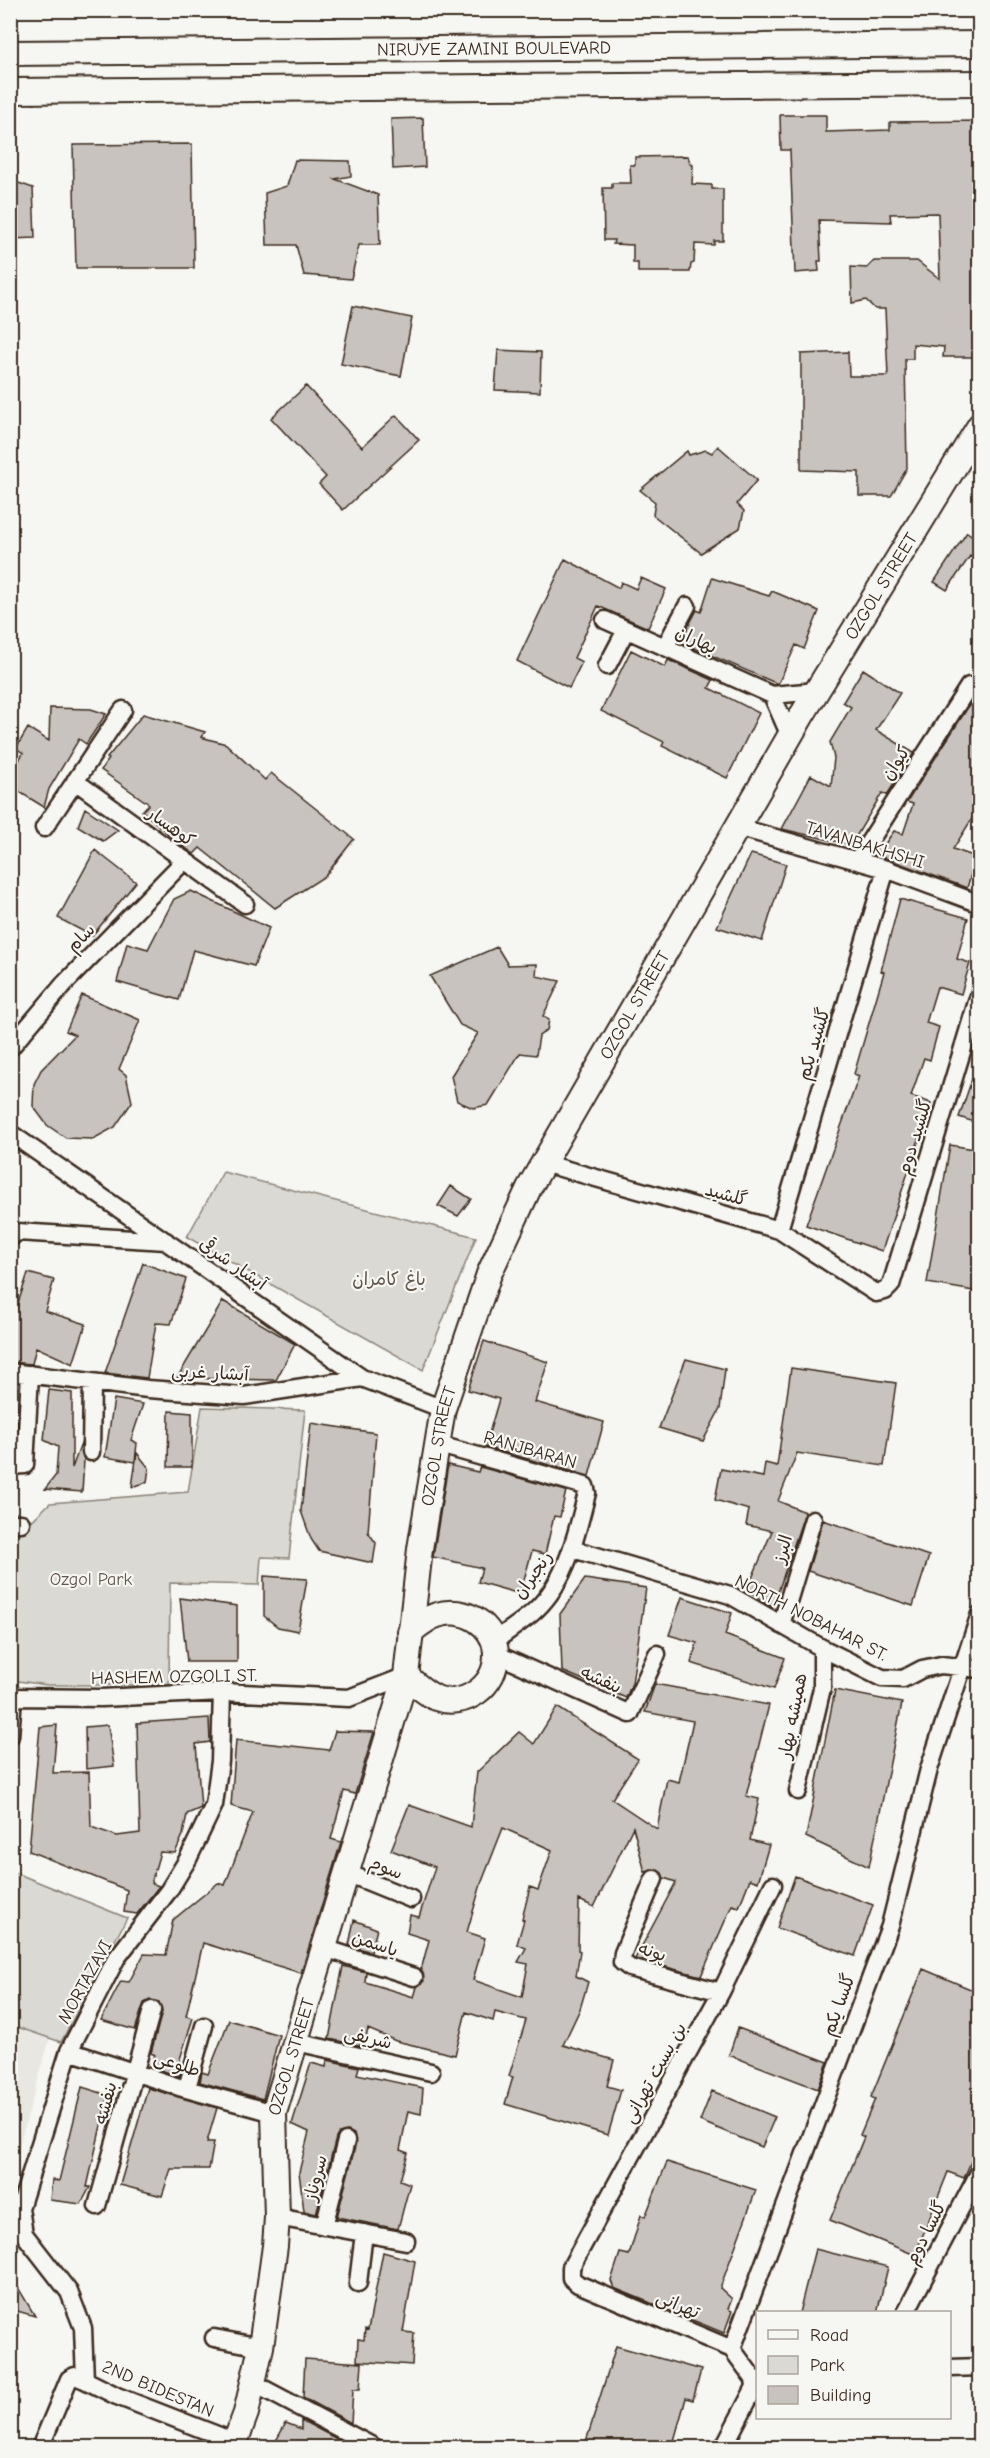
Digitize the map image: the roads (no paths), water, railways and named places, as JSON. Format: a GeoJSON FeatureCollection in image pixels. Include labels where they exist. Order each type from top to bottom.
{"type":"FeatureCollection","features":[{"type":"Feature","properties":{"kind":"main road","name":"NIRUYE ZAMINI BOULEVARD"},"geometry":{"type":"LineString","coordinates":[[10,53],[980,44]]}},
{"type":"Feature","properties":{"kind":"main road"},"geometry":{"type":"LineString","coordinates":[[408,51],[408,87]]}},
{"type":"Feature","properties":{"kind":"main road","name":"NIRUYE ZAMINI BOULEVARD"},"geometry":{"type":"LineString","coordinates":[[10,91],[980,83]]}},
{"type":"Feature","properties":{"kind":"main road","name":"OZGOL STREET"},"geometry":{"type":"LineString","coordinates":[[410,1632],[420,1549],[443,1409],[489,1274],[543,1163],[737,827],[817,691],[980,425]]}},
{"type":"Feature","properties":{"kind":"main road"},"geometry":{"type":"LineString","coordinates":[[449,1612],[463,1613],[476,1619],[487,1629],[495,1648],[490,1678],[483,1688],[461,1700],[436,1698],[406,1676],[410,1632],[435,1615],[449,1612]]}},
{"type":"Feature","properties":{"kind":"main road","name":"OZGOL STREET"},"geometry":{"type":"LineString","coordinates":[[234,2445],[253,2383],[261,2347],[277,2217],[274,2113],[406,1676]]}},
{"type":"Feature","properties":{"kind":"street"},"geometry":{"type":"LineString","coordinates":[[665,647],[687,606]]}},
{"type":"Feature","properties":{"kind":"street","name":"بهاران"},"geometry":{"type":"LineString","coordinates":[[605,620],[772,695]]}},
{"type":"Feature","properties":{"kind":"street"},"geometry":{"type":"LineString","coordinates":[[607,666],[626,630]]}},
{"type":"Feature","properties":{"kind":"street","name":"کیوان"},"geometry":{"type":"LineString","coordinates":[[857,861],[969,686]]}},
{"type":"Feature","properties":{"kind":"street"},"geometry":{"type":"LineString","coordinates":[[790,736],[772,695],[817,691]]}},
{"type":"Feature","properties":{"kind":"street"},"geometry":{"type":"LineString","coordinates":[[44,828],[123,710]]}},
{"type":"Feature","properties":{"kind":"street","name":"کوهسار"},"geometry":{"type":"LineString","coordinates":[[75,781],[245,904]]}},
{"type":"Feature","properties":{"kind":"street","name":"TAVANBAKHSHI"},"geometry":{"type":"LineString","coordinates":[[737,827],[886,869],[980,904]]}},
{"type":"Feature","properties":{"kind":"street","name":"سام"},"geometry":{"type":"LineString","coordinates":[[10,1048],[65,983],[185,860]]}},
{"type":"Feature","properties":{"kind":"street","name":"گلشيد يكم"},"geometry":{"type":"LineString","coordinates":[[779,1230],[886,869]]}},
{"type":"Feature","properties":{"kind":"street","name":"گلشيد دوم"},"geometry":{"type":"LineString","coordinates":[[885,1291],[891,1285],[980,992]]}},
{"type":"Feature","properties":{"kind":"street","name":"آبشار شرقی"},"geometry":{"type":"LineString","coordinates":[[10,1133],[362,1378],[443,1409]]}},
{"type":"Feature","properties":{"kind":"street","name":"گلشید"},"geometry":{"type":"LineString","coordinates":[[543,1163],[779,1230],[876,1293],[885,1291]]}},
{"type":"Feature","properties":{"kind":"street"},"geometry":{"type":"LineString","coordinates":[[13,1234],[166,1241]]}},
{"type":"Feature","properties":{"kind":"street"},"geometry":{"type":"LineString","coordinates":[[10,1372],[30,1374],[25,1466],[10,1466]]}},
{"type":"Feature","properties":{"kind":"street","name":"آبشار غربی"},"geometry":{"type":"LineString","coordinates":[[30,1374],[244,1396],[362,1378]]}},
{"type":"Feature","properties":{"kind":"street"},"geometry":{"type":"LineString","coordinates":[[91,1452],[92,1382]]}},
{"type":"Feature","properties":{"kind":"street","name":"RANJBARAN"},"geometry":{"type":"LineString","coordinates":[[436,1444],[585,1486],[587,1493],[573,1549]]}},
{"type":"Feature","properties":{"kind":"street","name":"البرز"},"geometry":{"type":"LineString","coordinates":[[781,1625],[813,1519]]}},
{"type":"Feature","properties":{"kind":"street","name":"NORTH NOBAHAR ST."},"geometry":{"type":"LineString","coordinates":[[573,1549],[730,1595],[822,1648],[882,1678],[903,1678],[922,1669],[941,1665],[971,1668]]}},
{"type":"Feature","properties":{"kind":"street","name":"رنجبران"},"geometry":{"type":"LineString","coordinates":[[495,1648],[533,1612],[557,1581],[573,1549]]}},
{"type":"Feature","properties":{"kind":"street","name":"گلسا يكم"},"geometry":{"type":"LineString","coordinates":[[732,2349],[890,1926],[929,1769],[971,1668],[980,1614]]}},
{"type":"Feature","properties":{"kind":"street","name":"بنفشه"},"geometry":{"type":"LineString","coordinates":[[495,1648],[630,1714],[657,1654]]}},
{"type":"Feature","properties":{"kind":"street","name":"همیشه بهار"},"geometry":{"type":"LineString","coordinates":[[798,1791],[822,1688],[822,1648]]}},
{"type":"Feature","properties":{"kind":"street"},"geometry":{"type":"LineString","coordinates":[[971,1668],[980,1680]]}},
{"type":"Feature","properties":{"kind":"street","name":"HASHEM OZGOLI ST."},"geometry":{"type":"LineString","coordinates":[[11,1697],[102,1698],[222,1692],[348,1698],[406,1676]]}},
{"type":"Feature","properties":{"kind":"street","name":"MORTAZAVI"},"geometry":{"type":"LineString","coordinates":[[17,2232],[20,2208],[69,2051],[116,1959],[169,1890],[188,1859],[214,1805],[220,1761],[222,1692]]}},
{"type":"Feature","properties":{"kind":"street"},"geometry":{"type":"LineString","coordinates":[[10,1736],[11,1697]]}},
{"type":"Feature","properties":{"kind":"street","name":"سوم"},"geometry":{"type":"LineString","coordinates":[[346,1873],[411,1899]]}},
{"type":"Feature","properties":{"kind":"street","name":"پونه"},"geometry":{"type":"LineString","coordinates":[[654,1879],[623,1953],[622,1962],[630,1968],[721,1992]]}},
{"type":"Feature","properties":{"kind":"street","name":"بن بست تهرانی"},"geometry":{"type":"LineString","coordinates":[[571,2278],[572,2267],[721,1992],[773,1885]]}},
{"type":"Feature","properties":{"kind":"street","name":"یاسمن"},"geometry":{"type":"LineString","coordinates":[[324,1948],[414,1977]]}},
{"type":"Feature","properties":{"kind":"street","name":"بنفشه"},"geometry":{"type":"LineString","coordinates":[[97,2206],[152,2010]]}},
{"type":"Feature","properties":{"kind":"street"},"geometry":{"type":"LineString","coordinates":[[187,2088],[204,2026]]}},
{"type":"Feature","properties":{"kind":"street","name":"شریفی"},"geometry":{"type":"LineString","coordinates":[[296,2042],[431,2072]]}},
{"type":"Feature","properties":{"kind":"street","name":"طلوعی"},"geometry":{"type":"LineString","coordinates":[[69,2051],[274,2113]]}},
{"type":"Feature","properties":{"kind":"street","name":"سروناز"},"geometry":{"type":"LineString","coordinates":[[324,2226],[345,2140]]}},
{"type":"Feature","properties":{"kind":"street","name":"گلسا دوم"},"geometry":{"type":"LineString","coordinates":[[907,2311],[980,2170]]}},
{"type":"Feature","properties":{"kind":"street","name":"سروناز"},"geometry":{"type":"LineString","coordinates":[[277,2217],[406,2241]]}},
{"type":"Feature","properties":{"kind":"street","name":"2ND BIDESTAN"},"geometry":{"type":"LineString","coordinates":[[17,2232],[69,2292],[83,2328],[85,2380],[117,2396],[234,2445]]}},
{"type":"Feature","properties":{"kind":"street"},"geometry":{"type":"LineString","coordinates":[[358,2283],[364,2233]]}},
{"type":"Feature","properties":{"kind":"street","name":"تهرانی"},"geometry":{"type":"LineString","coordinates":[[571,2278],[578,2284],[732,2349]]}},
{"type":"Feature","properties":{"kind":"street"},"geometry":{"type":"LineString","coordinates":[[214,2338],[261,2347]]}},
{"type":"Feature","properties":{"kind":"street"},"geometry":{"type":"LineString","coordinates":[[732,2349],[756,2382]]}},
{"type":"Feature","properties":{"kind":"street"},"geometry":{"type":"LineString","coordinates":[[951,2368],[980,2367]]}},
{"type":"Feature","properties":{"kind":"street"},"geometry":{"type":"LineString","coordinates":[[40,2448],[69,2379],[75,2376],[85,2380]]}},
{"type":"Feature","properties":{"kind":"street"},"geometry":{"type":"LineString","coordinates":[[253,2383],[354,2443],[376,2448]]}},
{"type":"Feature","properties":{"kind":"street"},"geometry":{"type":"LineString","coordinates":[[723,2448],[756,2385]]}},
{"type":"Feature","properties":{"kind":"park label","name":"باغ کامران"},"geometry":{"type":"Point","coordinates":[389,1279]}},
{"type":"Feature","properties":{"kind":"park label","name":"Ozgol Park"},"geometry":{"type":"Point","coordinates":[91,1579]}}]}
